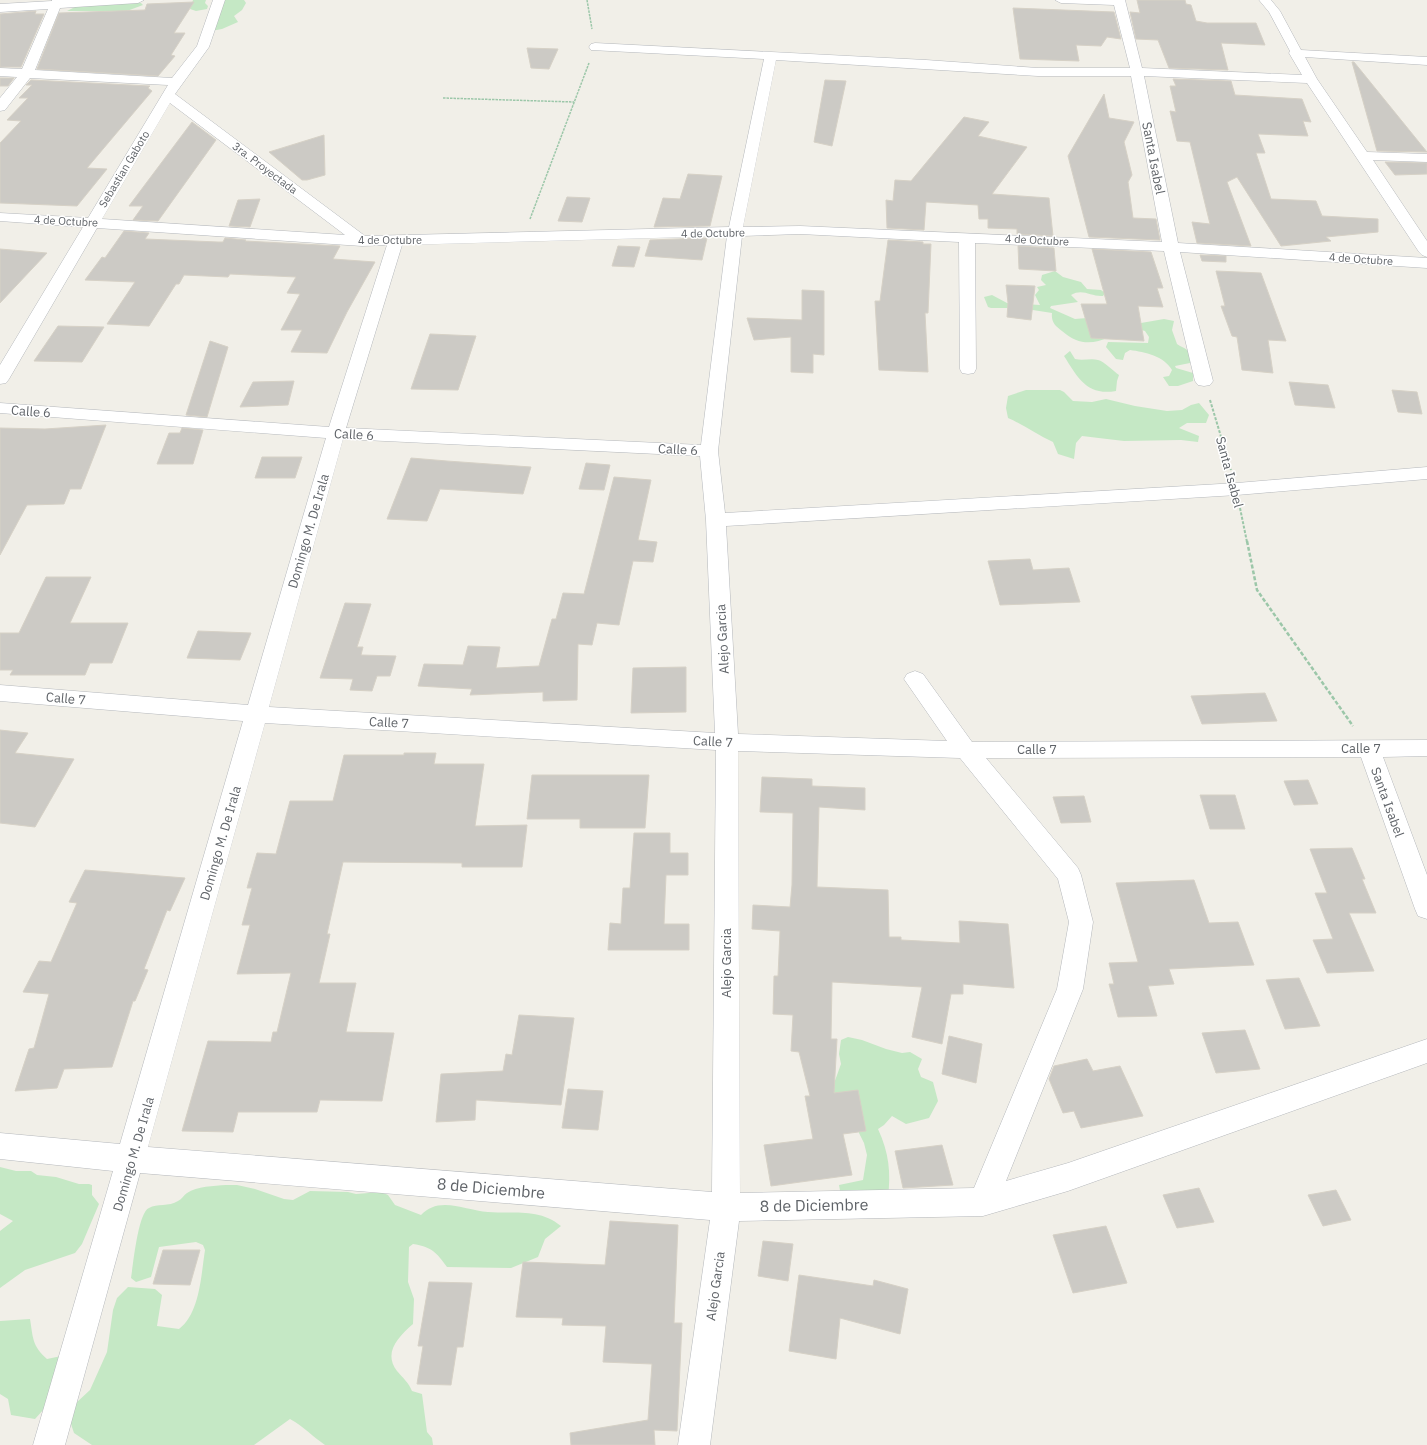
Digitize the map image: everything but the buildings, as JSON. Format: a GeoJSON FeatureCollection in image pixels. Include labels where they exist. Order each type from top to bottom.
{"type":"FeatureCollection","features":[{"type":"Feature","properties":{"kind":"street"},"geometry":{"type":"LineString","coordinates":[[0,8],[57,2],[138,0]]}},
{"type":"Feature","properties":{"kind":"street","name":"Sebastian Gaboto"},"geometry":{"type":"LineString","coordinates":[[0,379],[168,95],[203,47],[219,0]]}},
{"type":"Feature","properties":{"kind":"street"},"geometry":{"type":"LineString","coordinates":[[1061,0],[1119,1]]}},
{"type":"Feature","properties":{"kind":"street"},"geometry":{"type":"LineString","coordinates":[[1265,0],[1274,11],[1295,53],[1311,79],[1427,252]]}},
{"type":"Feature","properties":{"kind":"street","name":"Santa Isabel"},"geometry":{"type":"LineString","coordinates":[[1119,1],[1137,72],[1171,247],[1204,381]]}},
{"type":"Feature","properties":{"kind":"street"},"geometry":{"type":"LineString","coordinates":[[0,107],[27,73],[57,2]]}},
{"type":"Feature","properties":{"kind":"street"},"geometry":{"type":"LineString","coordinates":[[595,47],[1038,72],[1137,72],[1311,79]]}},
{"type":"Feature","properties":{"kind":"street"},"geometry":{"type":"LineString","coordinates":[[1295,53],[1427,61]]}},
{"type":"Feature","properties":{"kind":"street","name":"Alejo Garcia"},"geometry":{"type":"LineString","coordinates":[[694,1445],[726,1207],[727,742],[716,520],[709,451],[735,232],[771,56]]}},
{"type":"Feature","properties":{"kind":"street"},"geometry":{"type":"LineString","coordinates":[[0,72],[176,82]]}},
{"type":"Feature","properties":{"kind":"street","name":"3ra. Proyectada"},"geometry":{"type":"LineString","coordinates":[[168,95],[362,241]]}},
{"type":"Feature","properties":{"kind":"street"},"geometry":{"type":"LineString","coordinates":[[1364,156],[1427,158]]}},
{"type":"Feature","properties":{"kind":"street","name":"4 de Octubre"},"geometry":{"type":"LineString","coordinates":[[0,217],[396,242],[523,237],[800,230],[1171,247],[1427,263]]}},
{"type":"Feature","properties":{"kind":"street"},"geometry":{"type":"LineString","coordinates":[[967,237],[968,369]]}},
{"type":"Feature","properties":{"kind":"street","name":"Domingo M. De Irala"},"geometry":{"type":"LineString","coordinates":[[49,1445],[132,1158],[336,433],[396,242]]}},
{"type":"Feature","properties":{"kind":"street","name":"Calle 6"},"geometry":{"type":"LineString","coordinates":[[0,408],[336,433],[709,451]]}},
{"type":"Feature","properties":{"kind":"street"},"geometry":{"type":"LineString","coordinates":[[716,520],[1237,489],[1427,473]]}},
{"type":"Feature","properties":{"kind":"street"},"geometry":{"type":"LineString","coordinates":[[915,679],[966,750],[1069,875],[1081,922],[1070,989],[983,1202]]}},
{"type":"Feature","properties":{"kind":"street","name":"Calle 7"},"geometry":{"type":"LineString","coordinates":[[0,693],[257,714],[727,742],[966,750],[1427,748]]}},
{"type":"Feature","properties":{"kind":"street","name":"Santa Isabel"},"geometry":{"type":"LineString","coordinates":[[1369,748],[1427,909]]}},
{"type":"Feature","properties":{"kind":"street","name":"8 de Diciembre"},"geometry":{"type":"LineString","coordinates":[[0,1146],[726,1207],[983,1202],[1068,1176],[1427,1051]]}},
{"type":"Feature","properties":{"kind":"path"},"geometry":{"type":"LineString","coordinates":[[523,237],[595,47],[587,0]]}},
{"type":"Feature","properties":{"kind":"path"},"geometry":{"type":"LineString","coordinates":[[443,98],[574,102]]}},
{"type":"Feature","properties":{"kind":"path","name":"Santa Isabel"},"geometry":{"type":"LineString","coordinates":[[1204,381],[1237,489],[1257,590],[1369,748]]}},
{"type":"Feature","properties":{"kind":"green space"},"geometry":{"type":"Polygon","coordinates":[[[193,0],[206,0],[205,3],[208,6],[207,9],[196,11],[190,9],[193,0]]]}},
{"type":"Feature","properties":{"kind":"green space"},"geometry":{"type":"Polygon","coordinates":[[[223,0],[244,0],[246,3],[242,10],[234,16],[238,22],[222,29],[211,31],[223,0]]]}},
{"type":"Feature","properties":{"kind":"green space"},"geometry":{"type":"Polygon","coordinates":[[[128,2],[141,3],[143,5],[127,11],[67,11],[75,7],[128,2]]]}},
{"type":"Feature","properties":{"kind":"green space"},"geometry":{"type":"Polygon","coordinates":[[[1055,271],[1063,277],[1081,282],[1087,289],[1101,290],[1105,293],[1103,296],[1099,296],[1079,292],[1075,293],[1071,295],[1078,302],[1051,306],[1050,308],[1075,319],[1087,318],[1141,323],[1164,319],[1174,321],[1172,330],[1177,344],[1189,351],[1193,359],[1190,363],[1175,366],[1176,368],[1193,373],[1193,381],[1178,386],[1169,386],[1163,377],[1169,376],[1172,370],[1164,361],[1142,352],[1130,350],[1125,353],[1123,360],[1116,359],[1106,347],[1108,342],[1148,343],[1149,337],[1145,331],[1131,327],[1105,339],[1088,342],[1080,341],[1071,338],[1055,325],[1052,319],[1052,313],[1020,308],[988,307],[984,297],[992,295],[1007,303],[1040,305],[1035,295],[1039,290],[1037,287],[1046,285],[1041,280],[1042,275],[1055,271]]]}},
{"type":"Feature","properties":{"kind":"green space"},"geometry":{"type":"Polygon","coordinates":[[[1070,351],[1075,359],[1095,359],[1106,364],[1119,375],[1116,391],[1098,391],[1084,384],[1064,356],[1070,351]]]}},
{"type":"Feature","properties":{"kind":"green space"},"geometry":{"type":"Polygon","coordinates":[[[1026,390],[1060,390],[1073,401],[1092,402],[1106,399],[1135,406],[1167,411],[1182,410],[1199,403],[1209,415],[1206,423],[1187,423],[1179,428],[1199,436],[1198,442],[1181,440],[1124,441],[1082,436],[1076,443],[1074,459],[1058,454],[1053,442],[1008,418],[1006,408],[1008,396],[1026,390]]]}},
{"type":"Feature","properties":{"kind":"green space"},"geometry":{"type":"Polygon","coordinates":[[[848,1037],[902,1053],[910,1052],[922,1059],[918,1069],[921,1077],[933,1082],[938,1101],[929,1118],[906,1124],[892,1116],[878,1129],[887,1155],[889,1171],[888,1198],[841,1196],[839,1185],[863,1180],[867,1155],[864,1143],[859,1133],[856,1100],[837,1097],[832,1089],[841,1064],[839,1054],[841,1040],[848,1037]]]}},
{"type":"Feature","properties":{"kind":"green space"},"geometry":{"type":"Polygon","coordinates":[[[0,1167],[16,1171],[31,1171],[37,1175],[56,1177],[79,1184],[92,1185],[92,1195],[99,1204],[82,1244],[75,1253],[25,1270],[0,1288],[0,1231],[13,1221],[0,1214],[0,1167]]]}},
{"type":"Feature","properties":{"kind":"green space"},"geometry":{"type":"Polygon","coordinates":[[[237,1185],[255,1189],[284,1199],[293,1200],[310,1191],[348,1192],[356,1194],[381,1192],[388,1195],[395,1205],[421,1215],[426,1210],[435,1206],[450,1205],[488,1212],[535,1214],[553,1220],[561,1226],[545,1239],[538,1257],[511,1268],[447,1267],[433,1251],[413,1244],[409,1247],[408,1282],[414,1299],[413,1324],[402,1334],[394,1346],[391,1358],[397,1371],[408,1383],[412,1391],[422,1394],[427,1432],[432,1438],[433,1445],[325,1445],[290,1419],[254,1445],[92,1445],[74,1433],[69,1418],[76,1403],[90,1390],[107,1352],[113,1310],[117,1298],[128,1287],[155,1289],[162,1295],[157,1326],[179,1329],[186,1322],[191,1313],[201,1282],[205,1250],[203,1245],[196,1242],[159,1247],[151,1277],[136,1282],[131,1278],[139,1229],[145,1212],[152,1207],[174,1203],[187,1193],[196,1189],[237,1185]]]}},
{"type":"Feature","properties":{"kind":"green space"},"geometry":{"type":"Polygon","coordinates":[[[30,1319],[34,1341],[38,1350],[47,1359],[66,1355],[52,1400],[35,1419],[11,1415],[8,1399],[0,1394],[0,1321],[30,1319]]]}}]}
